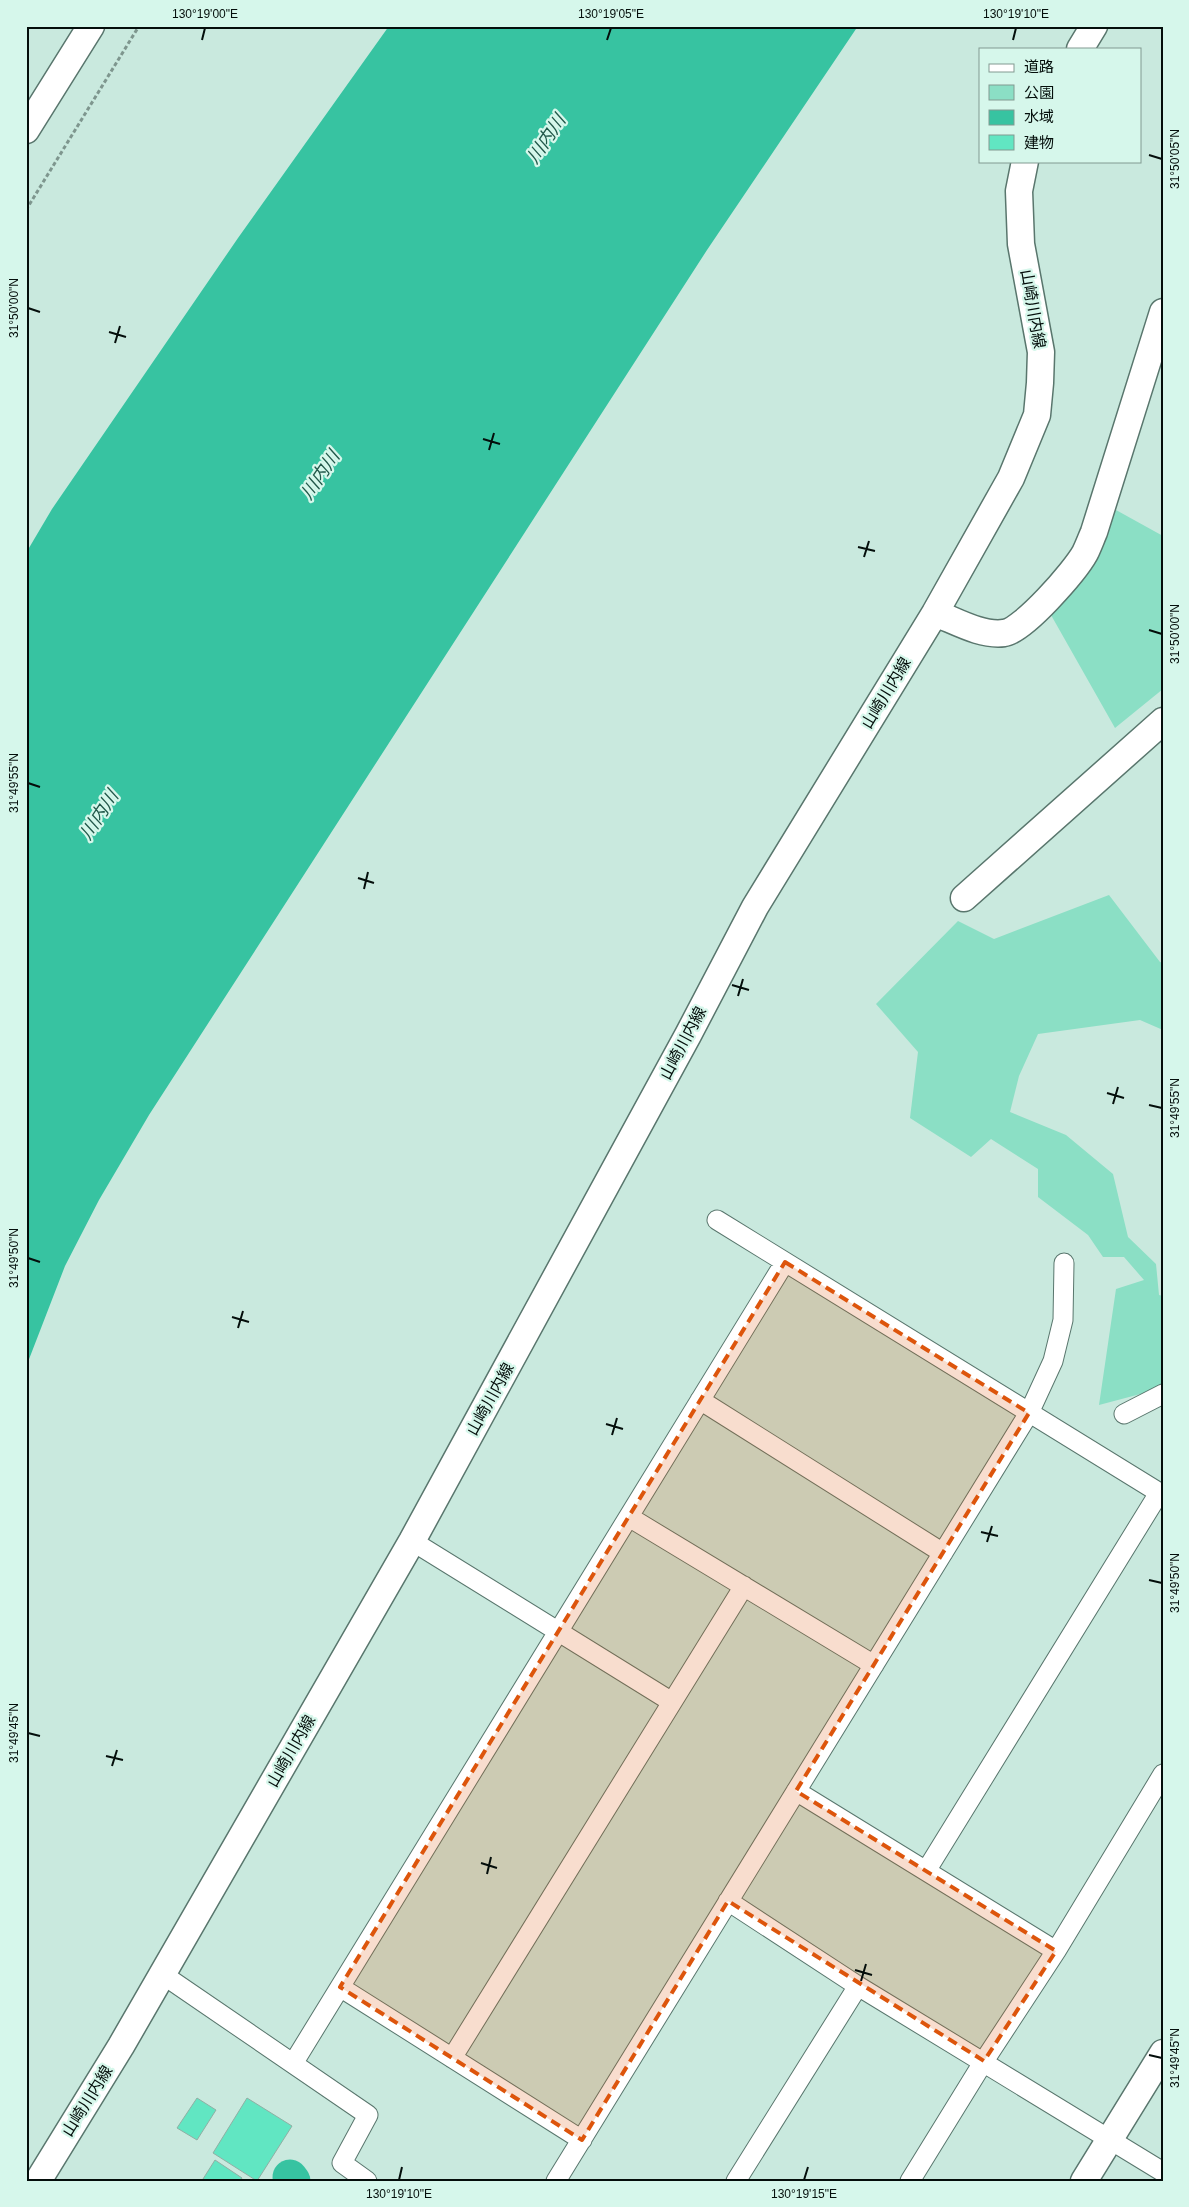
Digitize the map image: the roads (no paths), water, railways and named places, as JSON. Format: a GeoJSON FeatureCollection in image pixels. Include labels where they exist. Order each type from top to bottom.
{"type":"FeatureCollection","features":[{"type":"Feature","properties":{"kind":"main road"},"geometry":{"type":"LineString","coordinates":[[26,130],[91,26]]}},
{"type":"Feature","properties":{"kind":"main road"},"geometry":{"type":"LineString","coordinates":[[1081,48],[1094,26]]}},
{"type":"Feature","properties":{"kind":"main road","name":"山崎川内線"},"geometry":{"type":"LineString","coordinates":[[42,2174],[162,1974],[412,1541],[688,1035],[755,907],[935,612],[1011,478],[1037,416],[1041,352],[1021,244],[1019,191],[1025,162]]}},
{"type":"Feature","properties":{"kind":"main road"},"geometry":{"type":"LineString","coordinates":[[935,612],[978,630],[1004,633],[1019,628],[1074,570],[1094,532],[1163,312]]}},
{"type":"Feature","properties":{"kind":"main road"},"geometry":{"type":"LineString","coordinates":[[964,898],[1163,721]]}},
{"type":"Feature","properties":{"kind":"main road"},"geometry":{"type":"LineString","coordinates":[[1084,2181],[1163,2053]]}},
{"type":"Feature","properties":{"kind":"street"},"geometry":{"type":"LineString","coordinates":[[717,1220],[1161,1494],[926,1871]]}},
{"type":"Feature","properties":{"kind":"street"},"geometry":{"type":"LineString","coordinates":[[294,2062],[786,1262]]}},
{"type":"Feature","properties":{"kind":"street"},"geometry":{"type":"LineString","coordinates":[[556,2181],[1029,1413],[1053,1361],[1063,1320],[1064,1263]]}},
{"type":"Feature","properties":{"kind":"street"},"geometry":{"type":"LineString","coordinates":[[1124,1414],[1163,1394]]}},
{"type":"Feature","properties":{"kind":"street"},"geometry":{"type":"LineString","coordinates":[[700,1400],[943,1553]]}},
{"type":"Feature","properties":{"kind":"street"},"geometry":{"type":"LineString","coordinates":[[629,1517],[874,1665]]}},
{"type":"Feature","properties":{"kind":"street"},"geometry":{"type":"LineString","coordinates":[[412,1541],[672,1702]]}},
{"type":"Feature","properties":{"kind":"street"},"geometry":{"type":"LineString","coordinates":[[452,2058],[744,1586]]}},
{"type":"Feature","properties":{"kind":"street"},"geometry":{"type":"LineString","coordinates":[[910,2181],[984,2061],[1056,1951],[1163,1774]]}},
{"type":"Feature","properties":{"kind":"street"},"geometry":{"type":"LineString","coordinates":[[796,1791],[1056,1951]]}},
{"type":"Feature","properties":{"kind":"street"},"geometry":{"type":"LineString","coordinates":[[728,1901],[858,1986],[984,2061],[1163,2172]]}},
{"type":"Feature","properties":{"kind":"street"},"geometry":{"type":"LineString","coordinates":[[162,1974],[294,2062],[368,2115],[342,2163],[364,2180]]}},
{"type":"Feature","properties":{"kind":"street"},"geometry":{"type":"LineString","coordinates":[[736,2181],[858,1986]]}},
{"type":"Feature","properties":{"kind":"street"},"geometry":{"type":"LineString","coordinates":[[340,1987],[582,2140]]}},
{"type":"Feature","properties":{"kind":"water","name":"川内川"},"geometry":{"type":"Polygon","coordinates":[[[389,26],[858,26],[707,250],[149,1115],[99,1200],[65,1266],[26,1367],[26,553],[52,509],[238,238],[389,26]]]}},
{"type":"Feature","properties":{"kind":"waterway"},"geometry":{"type":"LineString","coordinates":[[290,2177],[293,2181]]}}]}
